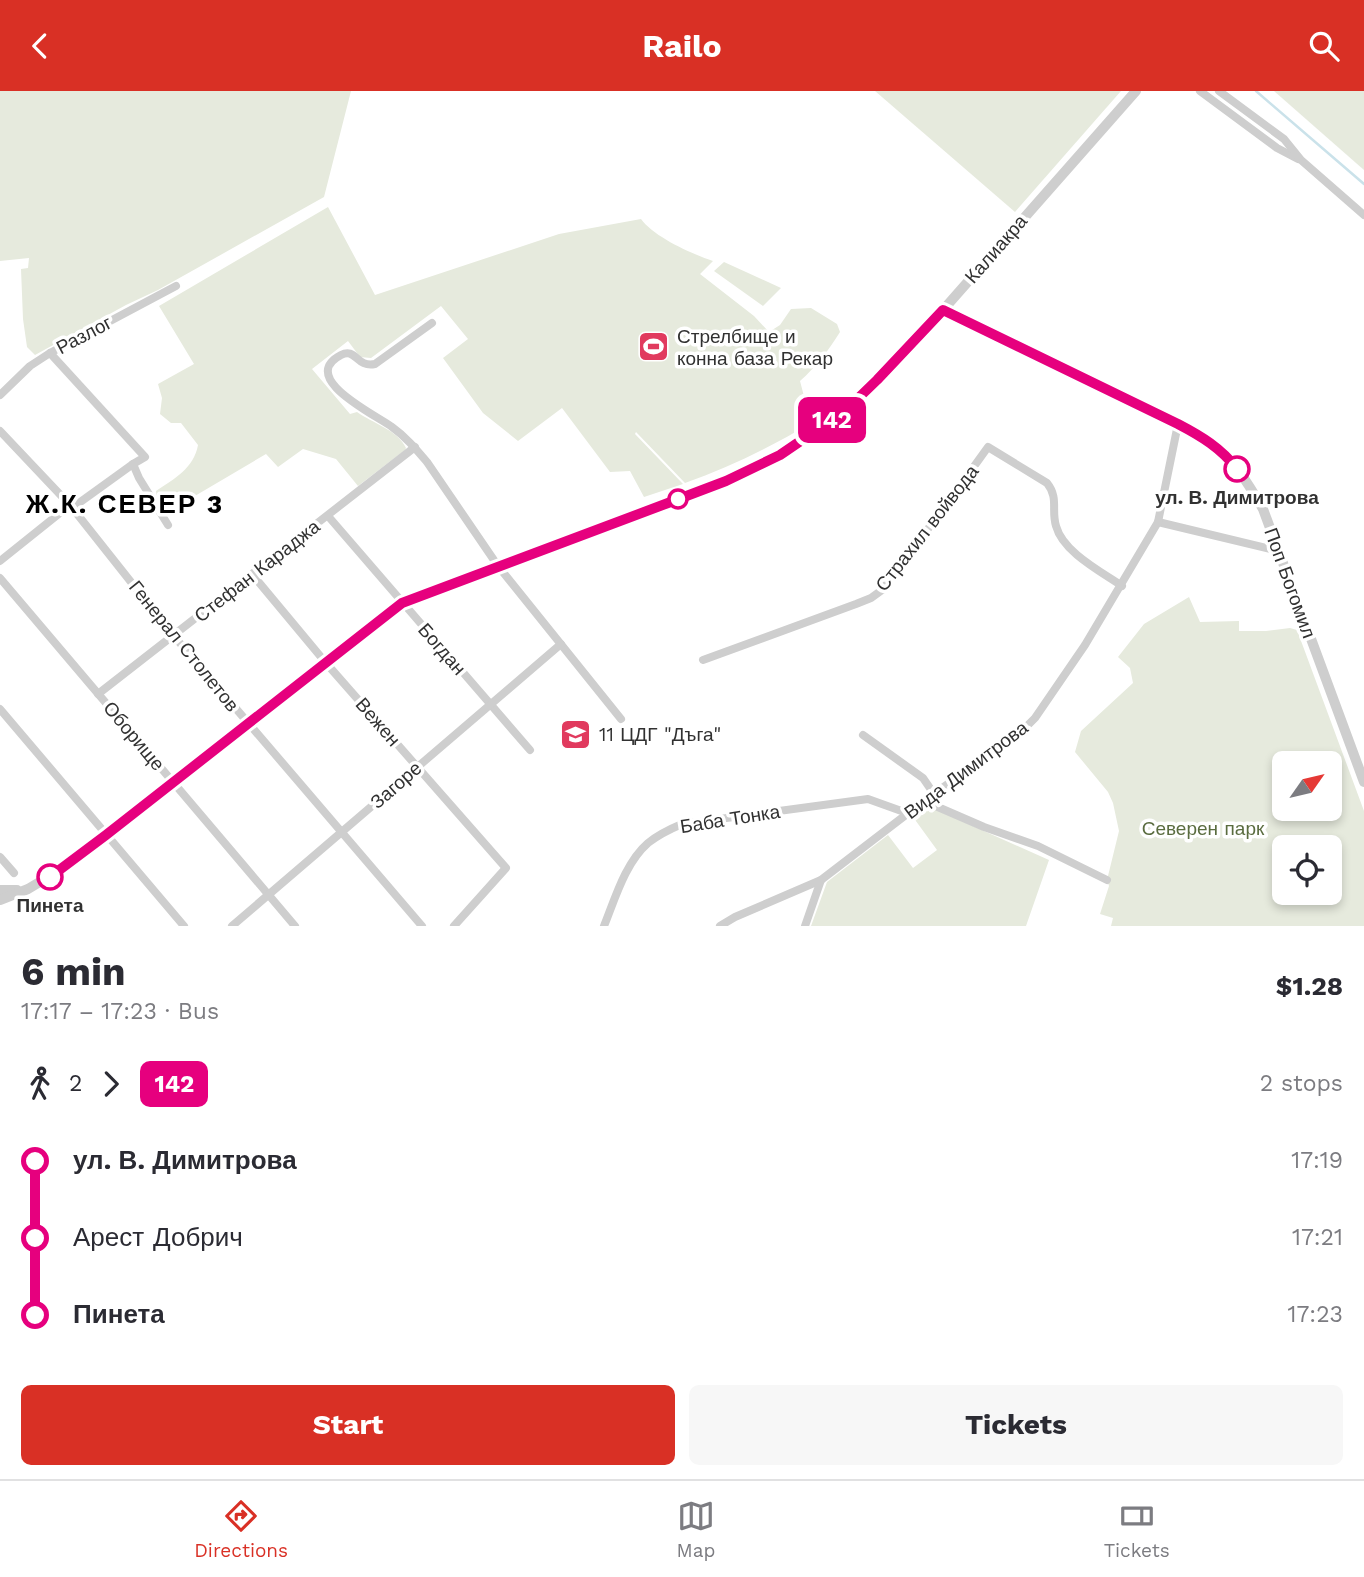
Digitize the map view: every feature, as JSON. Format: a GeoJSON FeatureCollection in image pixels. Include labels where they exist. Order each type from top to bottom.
{"type":"FeatureCollection","features":[{"type":"Feature","properties":{"kind":"street","name":"Калиакра"},"geometry":{"type":"LineString","coordinates":[[0,900],[28,889],[63,867],[402,603],[726,481],[780,455],[846,410],[943,310],[1136,91]]}},
{"type":"Feature","properties":{"kind":"street"},"geometry":{"type":"LineString","coordinates":[[1200,91],[1276,148],[1301,160]]}},
{"type":"Feature","properties":{"kind":"street"},"geometry":{"type":"LineString","coordinates":[[1219,91],[1284,139],[1301,160],[1364,215]]}},
{"type":"Feature","properties":{"kind":"street","name":"Разлог"},"geometry":{"type":"LineString","coordinates":[[0,395],[30,366],[50,353],[176,286]]}},
{"type":"Feature","properties":{"kind":"street","name":"Поп Богомил"},"geometry":{"type":"LineString","coordinates":[[943,310],[1178,424],[1208,440],[1231,461],[1263,509],[1364,782]]}},
{"type":"Feature","properties":{"kind":"street"},"geometry":{"type":"LineString","coordinates":[[432,323],[375,364],[368,366],[355,356],[347,353],[341,355],[330,364],[328,377],[351,401],[392,427],[415,447],[498,566],[621,719]]}},
{"type":"Feature","properties":{"kind":"street"},"geometry":{"type":"LineString","coordinates":[[0,561],[71,506],[145,457],[50,353]]}},
{"type":"Feature","properties":{"kind":"street","name":"Вида Димитрова"},"geometry":{"type":"LineString","coordinates":[[720,926],[821,880],[907,813],[1022,731],[1035,718],[1085,645],[1158,522],[1178,424]]}},
{"type":"Feature","properties":{"kind":"street","name":"Генерал Столетов"},"geometry":{"type":"LineString","coordinates":[[0,431],[71,506],[173,635],[422,926]]}},
{"type":"Feature","properties":{"kind":"street","name":"Стефан Караджа"},"geometry":{"type":"LineString","coordinates":[[98,694],[415,447]]}},
{"type":"Feature","properties":{"kind":"street","name":"Страхил войвода"},"geometry":{"type":"LineString","coordinates":[[703,660],[856,604],[882,590],[988,447],[1047,483],[1053,491],[1054,521],[1061,538],[1083,559],[1122,586]]}},
{"type":"Feature","properties":{"kind":"street"},"geometry":{"type":"LineString","coordinates":[[133,464],[168,525]]}},
{"type":"Feature","properties":{"kind":"street","name":"Богдан"},"geometry":{"type":"LineString","coordinates":[[328,516],[530,750]]}},
{"type":"Feature","properties":{"kind":"street"},"geometry":{"type":"LineString","coordinates":[[1158,522],[1279,551]]}},
{"type":"Feature","properties":{"kind":"street","name":"Вежен"},"geometry":{"type":"LineString","coordinates":[[252,574],[326,663],[506,868],[454,926]]}},
{"type":"Feature","properties":{"kind":"street","name":"Оборище"},"geometry":{"type":"LineString","coordinates":[[0,578],[295,926]]}},
{"type":"Feature","properties":{"kind":"street","name":"Загоре"},"geometry":{"type":"LineString","coordinates":[[232,926],[561,644]]}},
{"type":"Feature","properties":{"kind":"street"},"geometry":{"type":"LineString","coordinates":[[0,709],[184,926]]}},
{"type":"Feature","properties":{"kind":"street"},"geometry":{"type":"LineString","coordinates":[[863,735],[923,778],[934,794]]}},
{"type":"Feature","properties":{"kind":"street","name":"Баба Тонка"},"geometry":{"type":"LineString","coordinates":[[604,926],[637,855],[648,843],[682,824],[868,799],[907,813]]}},
{"type":"Feature","properties":{"kind":"street"},"geometry":{"type":"LineString","coordinates":[[924,801],[984,827],[1038,846],[1107,880]]}},
{"type":"Feature","properties":{"kind":"street"},"geometry":{"type":"LineString","coordinates":[[0,857],[15,873]]}},
{"type":"Feature","properties":{"kind":"street"},"geometry":{"type":"LineString","coordinates":[[805,926],[821,880]]}},
{"type":"Feature","properties":{"kind":"street"},"geometry":{"type":"LineString","coordinates":[[0,890],[28,889]]}},
{"type":"Feature","properties":{"kind":"green space"},"geometry":{"type":"Polygon","coordinates":[[[0,91],[351,91],[324,197],[35,355],[27,347],[23,319],[21,269],[28,268],[29,258],[0,261],[0,91]]]}},
{"type":"Feature","properties":{"kind":"green space"},"geometry":{"type":"Polygon","coordinates":[[[875,91],[1121,91],[1015,212],[875,91]]]}},
{"type":"Feature","properties":{"kind":"green space"},"geometry":{"type":"Polygon","coordinates":[[[1274,91],[1364,91],[1364,170],[1274,91]]]}},
{"type":"Feature","properties":{"kind":"green space"},"geometry":{"type":"Polygon","coordinates":[[[328,207],[375,295],[559,234],[641,219],[664,238],[713,261],[700,274],[754,316],[769,332],[780,325],[791,309],[811,308],[837,324],[840,332],[817,364],[800,381],[811,423],[750,456],[685,483],[636,432],[683,484],[644,497],[630,471],[610,472],[562,408],[518,441],[483,413],[443,358],[468,339],[441,306],[371,358],[360,357],[348,341],[312,369],[350,414],[357,412],[384,427],[397,436],[406,448],[358,486],[336,459],[303,449],[278,467],[266,454],[166,513],[156,491],[188,466],[198,445],[181,423],[171,423],[160,414],[162,398],[158,384],[194,364],[159,306],[328,207]]]}},
{"type":"Feature","properties":{"kind":"green space"},"geometry":{"type":"Polygon","coordinates":[[[724,262],[781,288],[763,306],[714,271],[724,262]]]}},
{"type":"Feature","properties":{"kind":"green space","name":"Северен парк"},"geometry":{"type":"Polygon","coordinates":[[[1189,597],[1200,622],[1239,621],[1239,631],[1290,628],[1297,630],[1342,751],[1272,751],[1272,821],[1342,821],[1342,752],[1364,811],[1364,926],[1111,926],[1113,918],[1100,914],[1109,886],[1107,880],[1119,831],[1108,792],[1075,752],[1081,731],[1133,683],[1130,668],[1118,657],[1144,624],[1189,597]]]}},
{"type":"Feature","properties":{"kind":"green space"},"geometry":{"type":"Polygon","coordinates":[[[928,806],[1049,860],[1026,926],[811,926],[827,882],[888,835],[913,868],[937,850],[913,817],[928,806]]]}},
{"type":"Feature","properties":{"kind":"waterway"},"geometry":{"type":"LineString","coordinates":[[1256,91],[1364,184]]}},
{"type":"Feature","properties":{"kind":"bus line","name":"142"},"geometry":{"type":"LineString","coordinates":[[50,877],[402,603],[726,481],[780,455],[846,410],[943,310],[1208,440],[1237,469]]}},
{"type":"Feature","properties":{"kind":"place","name":"Стрелбище и конна база Рекар"},"geometry":{"type":"Point","coordinates":[654,347]}},
{"type":"Feature","properties":{"kind":"place","name":"ул. В. Димитрова"},"geometry":{"type":"Point","coordinates":[1237,469]}},
{"type":"Feature","properties":{"kind":"place","name":"11 ЦДГ \"Дъга\""},"geometry":{"type":"Point","coordinates":[576,734]}},
{"type":"Feature","properties":{"kind":"place","name":"Пинета"},"geometry":{"type":"Point","coordinates":[50,877]}},
{"type":"Feature","properties":{"kind":"district","name":"Ж.К. СЕВЕР 3"},"geometry":{"type":"Point","coordinates":[125,504]}}]}
